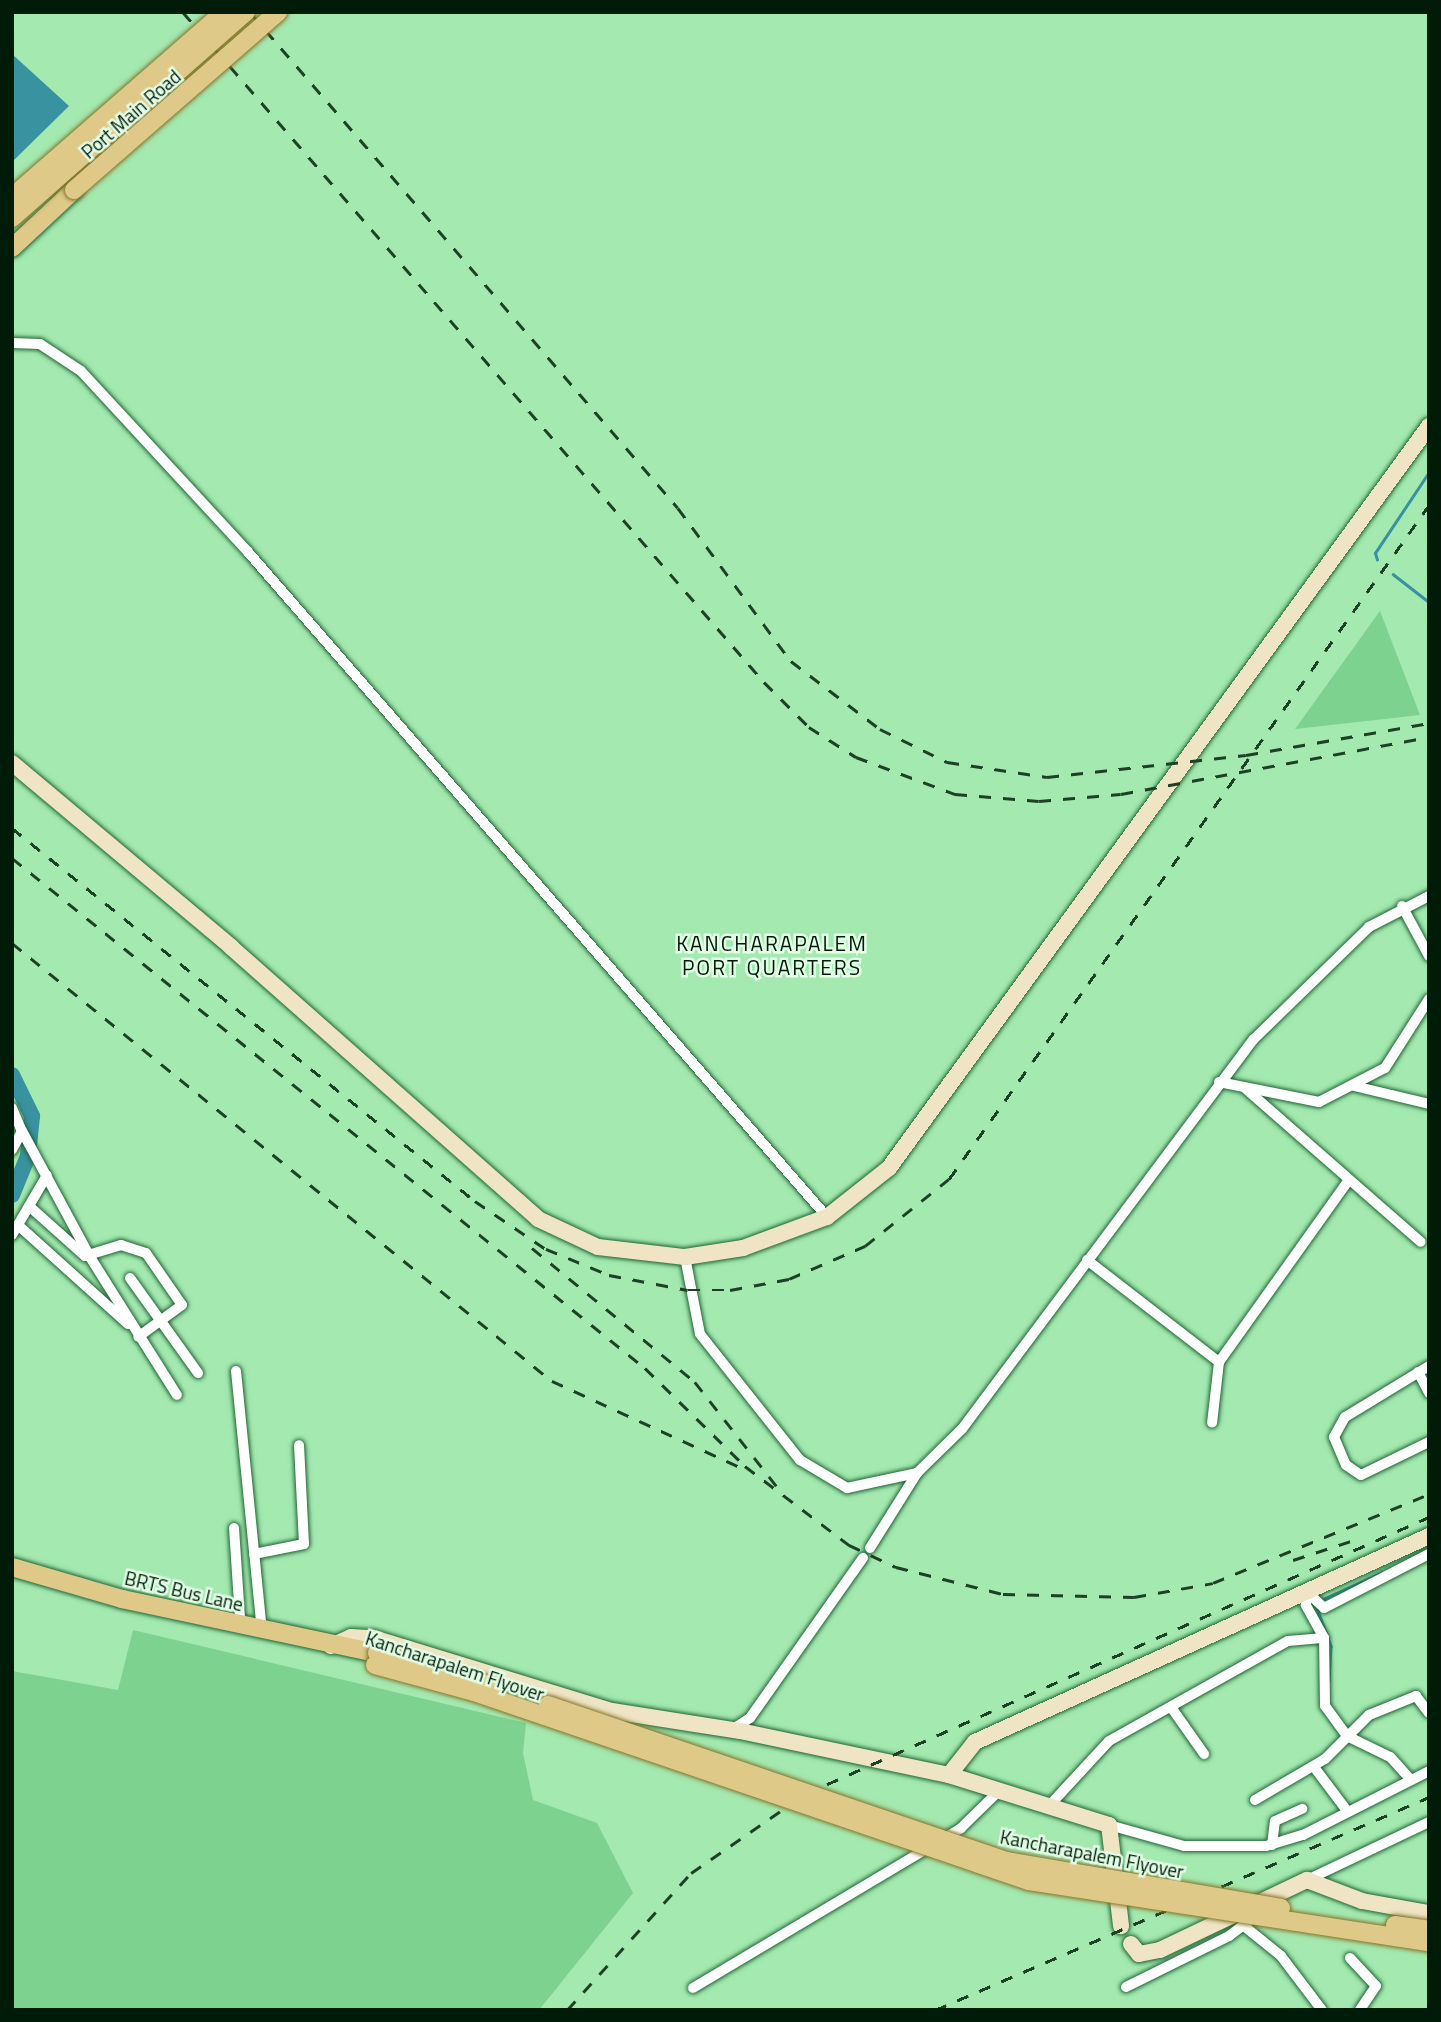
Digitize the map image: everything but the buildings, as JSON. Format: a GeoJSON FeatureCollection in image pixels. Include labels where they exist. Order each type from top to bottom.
{"type":"FeatureCollection","features":[{"type":"Feature","properties":{"kind":"main road"},"geometry":{"type":"LineString","coordinates":[[12,197],[224,12]]}},
{"type":"Feature","properties":{"kind":"main road"},"geometry":{"type":"LineString","coordinates":[[12,218],[246,12]]}},
{"type":"Feature","properties":{"kind":"main road","name":"Port Main Road"},"geometry":{"type":"LineString","coordinates":[[12,248],[74,190],[278,12]]}},
{"type":"Feature","properties":{"kind":"main road"},"geometry":{"type":"LineString","coordinates":[[12,1560],[261,1623],[305,1642]]}},
{"type":"Feature","properties":{"kind":"main road","name":"BRTS Bus Lane"},"geometry":{"type":"LineString","coordinates":[[12,1567],[348,1651]]}},
{"type":"Feature","properties":{"kind":"main road"},"geometry":{"type":"LineString","coordinates":[[12,1580],[277,1645],[305,1642]]}},
{"type":"Feature","properties":{"kind":"main road","name":"Kancharapalem Flyover"},"geometry":{"type":"LineString","coordinates":[[348,1651],[1028,1881],[1429,1942]]}},
{"type":"Feature","properties":{"kind":"main road","name":"Kancharapalem Flyover"},"geometry":{"type":"LineString","coordinates":[[376,1659],[469,1678],[1007,1861],[1429,1930]]}},
{"type":"Feature","properties":{"kind":"street"},"geometry":{"type":"LineString","coordinates":[[12,343],[40,344],[81,372],[247,552],[827,1217]]}},
{"type":"Feature","properties":{"kind":"street"},"geometry":{"type":"LineString","coordinates":[[12,763],[231,947],[538,1219],[582,1245],[685,1256],[775,1240],[827,1217],[870,1187],[917,1133],[1429,426]]}},
{"type":"Feature","properties":{"kind":"street"},"geometry":{"type":"LineString","coordinates":[[870,1548],[917,1473],[961,1429],[1219,1083],[1321,970],[1402,906],[1429,896]]}},
{"type":"Feature","properties":{"kind":"street"},"geometry":{"type":"LineString","coordinates":[[1402,906],[1429,956]]}},
{"type":"Feature","properties":{"kind":"street"},"geometry":{"type":"LineString","coordinates":[[1219,1083],[1312,1104],[1354,1086],[1385,1068],[1429,999]]}},
{"type":"Feature","properties":{"kind":"street"},"geometry":{"type":"LineString","coordinates":[[1354,1086],[1429,1104]]}},
{"type":"Feature","properties":{"kind":"street"},"geometry":{"type":"LineString","coordinates":[[1246,1089],[1348,1181],[1421,1241]]}},
{"type":"Feature","properties":{"kind":"street"},"geometry":{"type":"LineString","coordinates":[[12,1108],[90,1256],[138,1337],[177,1395]]}},
{"type":"Feature","properties":{"kind":"street"},"geometry":{"type":"LineString","coordinates":[[12,1150],[24,1134]]}},
{"type":"Feature","properties":{"kind":"street"},"geometry":{"type":"LineString","coordinates":[[47,1175],[15,1230],[131,1325]]}},
{"type":"Feature","properties":{"kind":"street"},"geometry":{"type":"LineString","coordinates":[[1212,1423],[1219,1362],[1348,1181]]}},
{"type":"Feature","properties":{"kind":"street"},"geometry":{"type":"LineString","coordinates":[[29,1206],[90,1256]]}},
{"type":"Feature","properties":{"kind":"street"},"geometry":{"type":"LineString","coordinates":[[90,1256],[121,1245],[141,1248],[181,1306],[138,1337]]}},
{"type":"Feature","properties":{"kind":"street"},"geometry":{"type":"LineString","coordinates":[[685,1256],[700,1334],[800,1460],[847,1488],[917,1473]]}},
{"type":"Feature","properties":{"kind":"street"},"geometry":{"type":"LineString","coordinates":[[1087,1260],[1219,1362]]}},
{"type":"Feature","properties":{"kind":"street"},"geometry":{"type":"LineString","coordinates":[[130,1278],[162,1319],[198,1373]]}},
{"type":"Feature","properties":{"kind":"street"},"geometry":{"type":"LineString","coordinates":[[120,1307],[141,1295]]}},
{"type":"Feature","properties":{"kind":"street"},"geometry":{"type":"LineString","coordinates":[[1429,1393],[1424,1369],[1345,1417],[1334,1437],[1346,1465],[1361,1475],[1429,1442]]}},
{"type":"Feature","properties":{"kind":"street"},"geometry":{"type":"LineString","coordinates":[[236,1371],[261,1623]]}},
{"type":"Feature","properties":{"kind":"street"},"geometry":{"type":"LineString","coordinates":[[237,1567],[304,1544],[299,1444]]}},
{"type":"Feature","properties":{"kind":"street"},"geometry":{"type":"LineString","coordinates":[[234,1528],[240,1619]]}},
{"type":"Feature","properties":{"kind":"street"},"geometry":{"type":"LineString","coordinates":[[949,1775],[975,1742],[1311,1594],[1429,1536]]}},
{"type":"Feature","properties":{"kind":"street"},"geometry":{"type":"LineString","coordinates":[[1311,1594],[1324,1608],[1429,1553]]}},
{"type":"Feature","properties":{"kind":"street"},"geometry":{"type":"LineString","coordinates":[[752,1726],[863,1558]]}},
{"type":"Feature","properties":{"kind":"street"},"geometry":{"type":"LineString","coordinates":[[1311,1594],[1306,1605],[1324,1638],[1325,1706],[1349,1734],[1390,1757],[1408,1781]]}},
{"type":"Feature","properties":{"kind":"street"},"geometry":{"type":"LineString","coordinates":[[329,1647],[351,1637],[373,1638],[612,1711],[733,1729],[752,1726],[949,1775],[1184,1846],[1272,1845],[1348,1812],[1429,1770]]}},
{"type":"Feature","properties":{"kind":"street"},"geometry":{"type":"LineString","coordinates":[[1049,1806],[1101,1747],[1173,1710],[1223,1674],[1288,1642],[1324,1638]]}},
{"type":"Feature","properties":{"kind":"street"},"geometry":{"type":"LineString","coordinates":[[1255,1800],[1314,1767],[1369,1715],[1416,1696],[1429,1713]]}},
{"type":"Feature","properties":{"kind":"street"},"geometry":{"type":"LineString","coordinates":[[1173,1710],[1204,1754]]}},
{"type":"Feature","properties":{"kind":"street"},"geometry":{"type":"LineString","coordinates":[[1314,1767],[1348,1812]]}},
{"type":"Feature","properties":{"kind":"street"},"geometry":{"type":"LineString","coordinates":[[693,1988],[974,1819],[1000,1790]]}},
{"type":"Feature","properties":{"kind":"street"},"geometry":{"type":"LineString","coordinates":[[1272,1845],[1275,1821],[1303,1809]]}},
{"type":"Feature","properties":{"kind":"street"},"geometry":{"type":"LineString","coordinates":[[1131,1944],[1139,1954],[1160,1950],[1429,1822]]}},
{"type":"Feature","properties":{"kind":"street"},"geometry":{"type":"LineString","coordinates":[[1110,1825],[1121,1926]]}},
{"type":"Feature","properties":{"kind":"street"},"geometry":{"type":"LineString","coordinates":[[1307,1881],[1362,1900],[1429,1913]]}},
{"type":"Feature","properties":{"kind":"street"},"geometry":{"type":"LineString","coordinates":[[1126,1987],[1244,1926],[1284,1892]]}},
{"type":"Feature","properties":{"kind":"street"},"geometry":{"type":"LineString","coordinates":[[1244,1926],[1280,1956],[1322,2010]]}},
{"type":"Feature","properties":{"kind":"street"},"geometry":{"type":"LineString","coordinates":[[1350,1958],[1376,1986],[1360,2010]]}},
{"type":"Feature","properties":{"kind":"green space"},"geometry":{"type":"Polygon","coordinates":[[[1380,611],[1420,715],[1295,729],[1380,611]]]}},
{"type":"Feature","properties":{"kind":"green space"},"geometry":{"type":"Polygon","coordinates":[[[133,1630],[526,1723],[523,1753],[533,1800],[597,1823],[633,1893],[539,2010],[12,2010],[12,1671],[118,1690],[133,1630]]]}},
{"type":"Feature","properties":{"kind":"water"},"geometry":{"type":"Polygon","coordinates":[[[12,54],[69,106],[12,162],[12,54]]]}},
{"type":"Feature","properties":{"kind":"waterway"},"geometry":{"type":"LineString","coordinates":[[1377,560],[1375,553],[1429,472]]}},
{"type":"Feature","properties":{"kind":"waterway"},"geometry":{"type":"LineString","coordinates":[[1393,574],[1429,602]]}},
{"type":"Feature","properties":{"kind":"waterway"},"geometry":{"type":"LineString","coordinates":[[12,1075],[32,1116],[28,1156],[12,1195]]}},
{"type":"Feature","properties":{"kind":"waterway"},"geometry":{"type":"LineString","coordinates":[[1321,1600],[1381,1573]]}},
{"type":"Feature","properties":{"kind":"waterway"},"geometry":{"type":"LineString","coordinates":[[1316,1605],[1331,1646],[1329,1681]]}},
{"type":"Feature","properties":{"kind":"railway"},"geometry":{"type":"LineString","coordinates":[[183,12],[764,682],[809,727],[856,757],[955,794],[1039,801],[1121,794],[1429,737]]}},
{"type":"Feature","properties":{"kind":"railway"},"geometry":{"type":"LineString","coordinates":[[250,12],[678,508],[791,661],[880,729],[947,762],[1047,777],[1246,755],[1429,723]]}},
{"type":"Feature","properties":{"kind":"railway"},"geometry":{"type":"LineString","coordinates":[[12,828],[475,1201],[546,1249],[609,1275],[688,1290],[730,1290],[789,1279],[865,1246],[949,1179],[1429,505]]}},
{"type":"Feature","properties":{"kind":"railway"},"geometry":{"type":"LineString","coordinates":[[12,858],[645,1368],[745,1466],[849,1545],[896,1567],[1003,1594],[1134,1597],[1213,1583],[1429,1494]]}},
{"type":"Feature","properties":{"kind":"railway"},"geometry":{"type":"LineString","coordinates":[[12,943],[552,1381],[738,1466]]}},
{"type":"Feature","properties":{"kind":"railway"},"geometry":{"type":"LineString","coordinates":[[532,1248],[695,1382],[778,1488]]}},
{"type":"Feature","properties":{"kind":"railway"},"geometry":{"type":"LineString","coordinates":[[567,2010],[691,1873],[805,1794],[1429,1517]]}},
{"type":"Feature","properties":{"kind":"railway"},"geometry":{"type":"LineString","coordinates":[[1293,1560],[1357,1539]]}},
{"type":"Feature","properties":{"kind":"railway"},"geometry":{"type":"LineString","coordinates":[[935,2010],[1429,1797]]}},
{"type":"Feature","properties":{"kind":"district","name":"KANCHARAPALEM PORT QUARTERS"},"geometry":{"type":"Point","coordinates":[772,955]}}]}
